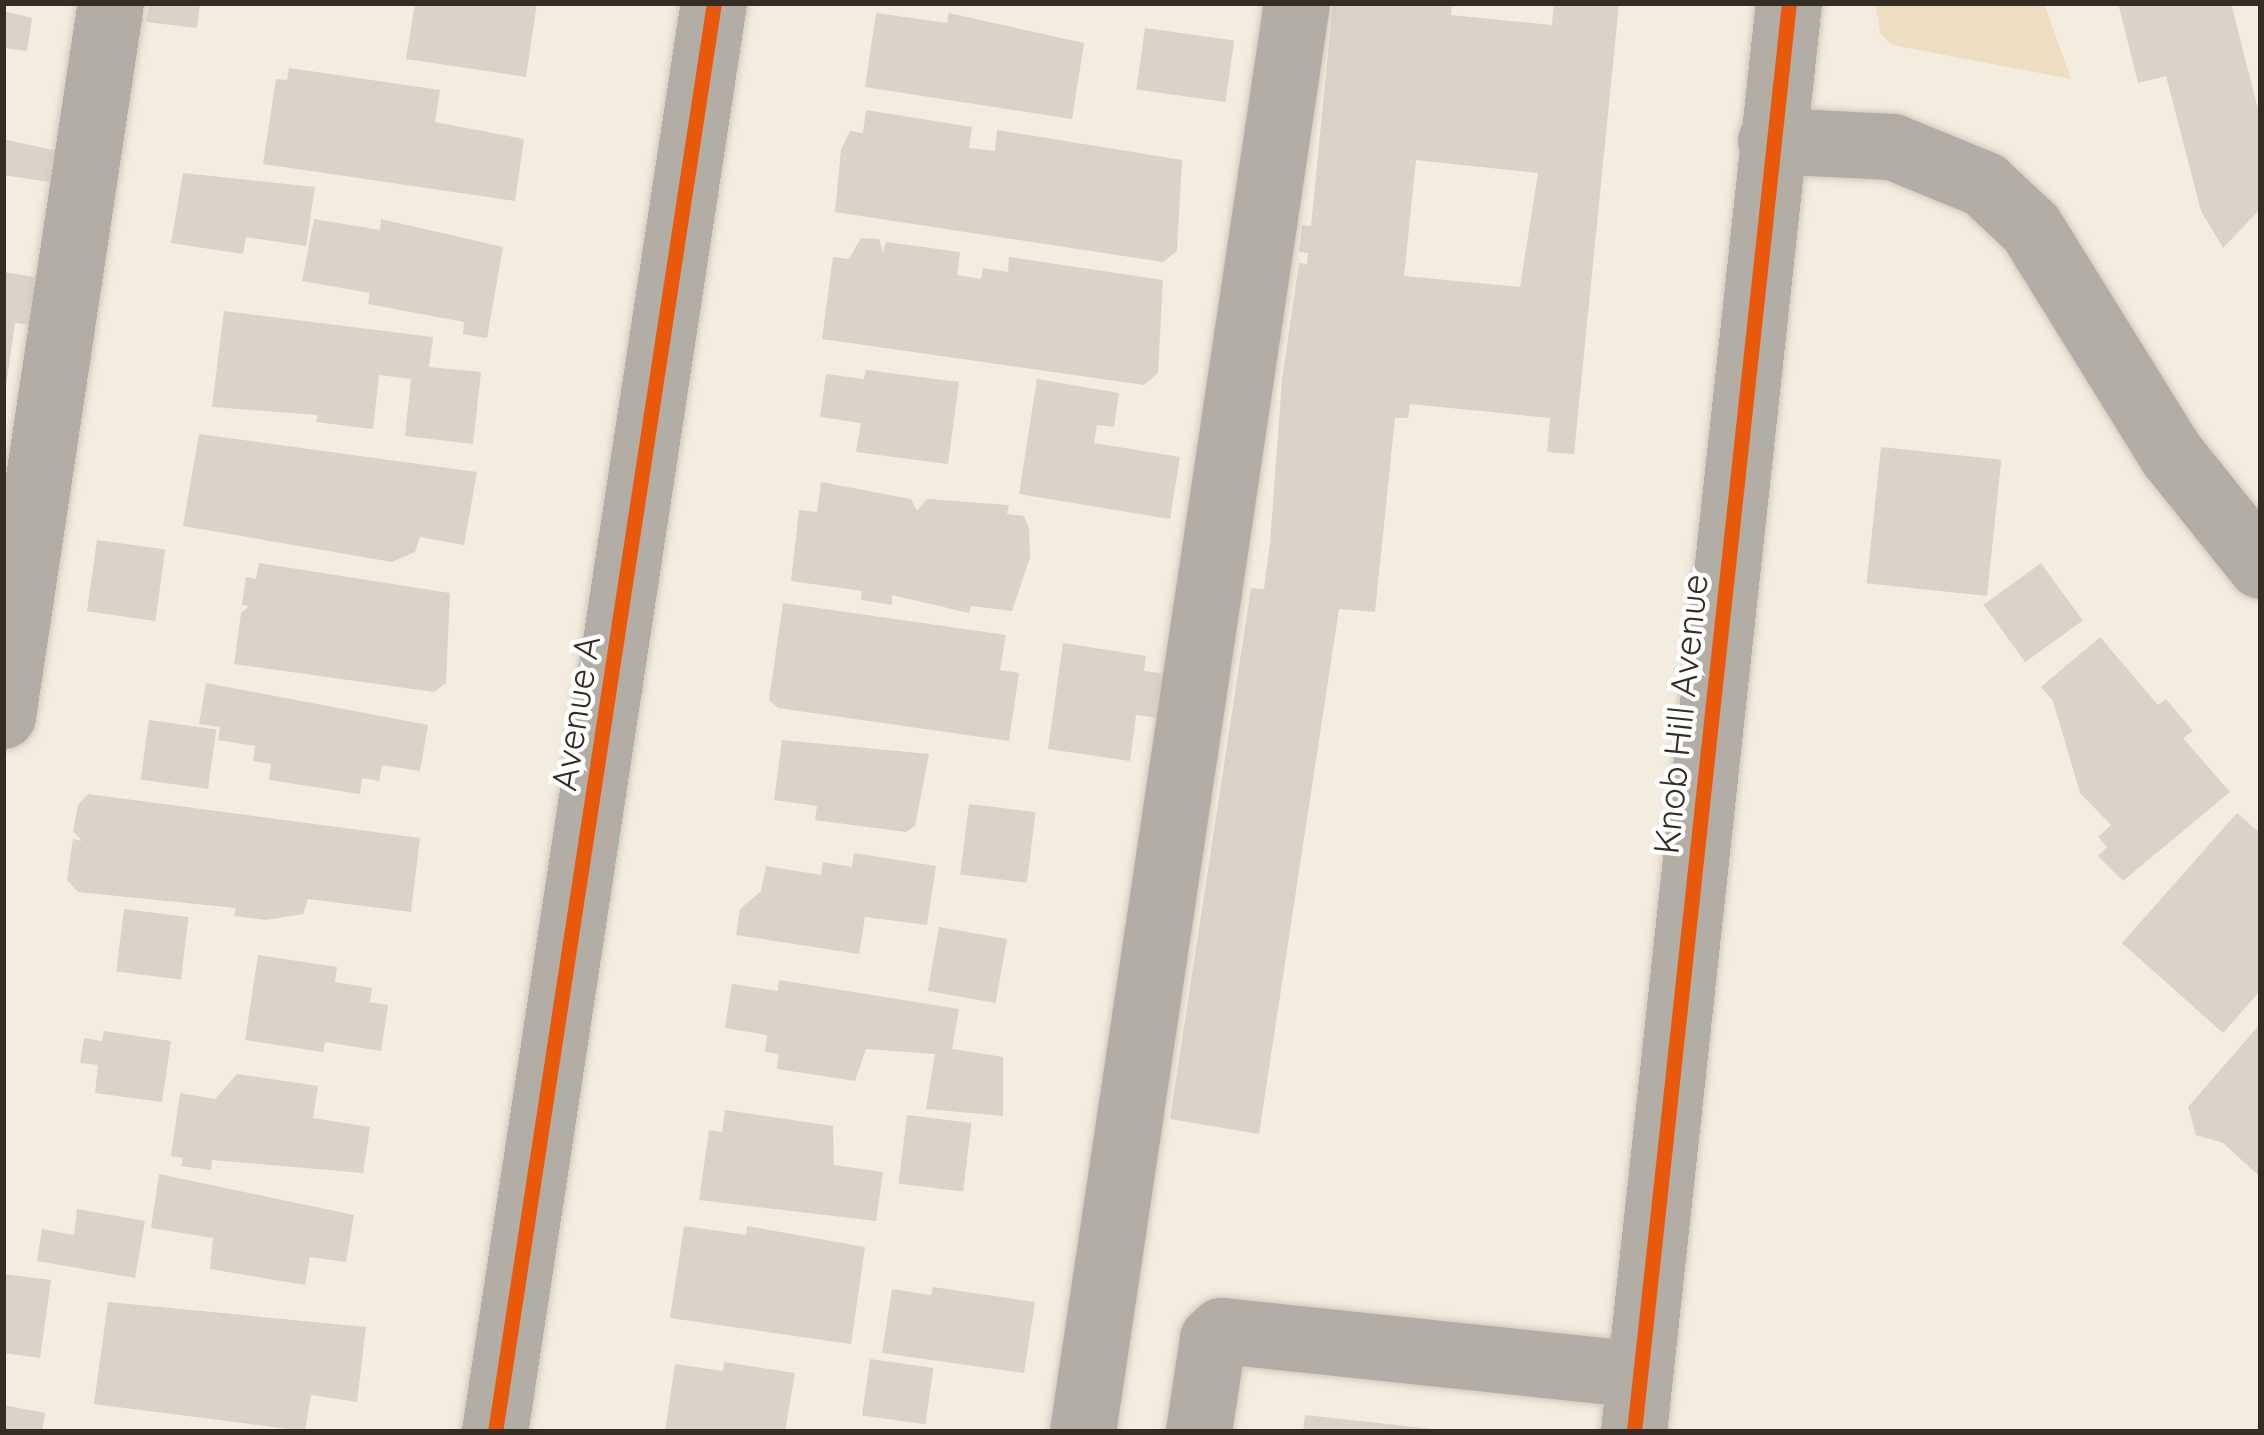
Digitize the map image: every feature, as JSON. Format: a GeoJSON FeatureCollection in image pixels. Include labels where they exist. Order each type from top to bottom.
{"type":"FeatureCollection","features":[{"type":"Feature","properties":{"kind":"street"},"geometry":{"type":"LineString","coordinates":[[3,716],[111,3]]}},
{"type":"Feature","properties":{"kind":"street","name":"Avenue A"},"geometry":{"type":"LineString","coordinates":[[495,1432],[714,3]]}},
{"type":"Feature","properties":{"kind":"street"},"geometry":{"type":"LineString","coordinates":[[1083,1432],[1297,3]]}},
{"type":"Feature","properties":{"kind":"street","name":"Knob Hill Avenue"},"geometry":{"type":"LineString","coordinates":[[1637,1404],[1771,141],[1790,3]]}},
{"type":"Feature","properties":{"kind":"street"},"geometry":{"type":"LineString","coordinates":[[1771,141],[1893,147],[1985,185],[2031,228],[2172,454],[2261,566]]}},
{"type":"Feature","properties":{"kind":"street"},"geometry":{"type":"LineString","coordinates":[[1199,1432],[1213,1339],[1222,1331],[1637,1404]]}},
{"type":"Feature","properties":{"kind":"shaded area"},"geometry":{"type":"Polygon","coordinates":[[[1875,3],[2044,3],[2071,79],[1892,45],[1880,33],[1875,3]]]}},
{"type":"Feature","properties":{"kind":"building"},"geometry":{"type":"Polygon","coordinates":[[[149,3],[200,3],[197,28],[146,22],[149,3]]]}},
{"type":"Feature","properties":{"kind":"building"},"geometry":{"type":"Polygon","coordinates":[[[415,3],[537,3],[526,77],[406,59],[415,3]]]}},
{"type":"Feature","properties":{"kind":"building"},"geometry":{"type":"Polygon","coordinates":[[[1333,3],[1452,3],[1451,15],[1552,25],[1554,3],[1619,3],[1574,454],[1547,452],[1550,418],[1410,404],[1408,418],[1395,418],[1375,612],[1339,609],[1259,1134],[1170,1119],[1251,588],[1264,589],[1282,380],[1299,263],[1307,264],[1308,253],[1299,252],[1302,225],[1311,226],[1333,3]],[[1416,160],[1404,276],[1520,287],[1538,173],[1416,160]]]}},
{"type":"Feature","properties":{"kind":"building"},"geometry":{"type":"Polygon","coordinates":[[[2118,3],[2231,3],[2261,121],[2261,208],[2223,248],[2201,211],[2166,76],[2138,83],[2118,3]]]}},
{"type":"Feature","properties":{"kind":"building"},"geometry":{"type":"Polygon","coordinates":[[[3,11],[32,18],[27,51],[3,48],[3,11]]]}},
{"type":"Feature","properties":{"kind":"building"},"geometry":{"type":"Polygon","coordinates":[[[876,13],[947,23],[949,13],[1084,43],[1072,119],[865,87],[876,13]]]}},
{"type":"Feature","properties":{"kind":"building"},"geometry":{"type":"Polygon","coordinates":[[[1145,28],[1234,41],[1225,102],[1136,89],[1145,28]]]}},
{"type":"Feature","properties":{"kind":"building"},"geometry":{"type":"Polygon","coordinates":[[[289,68],[440,90],[435,122],[524,139],[515,201],[263,164],[276,79],[287,80],[289,68]]]}},
{"type":"Feature","properties":{"kind":"building"},"geometry":{"type":"Polygon","coordinates":[[[866,110],[972,127],[969,148],[995,151],[997,130],[1182,160],[1177,251],[1163,262],[835,212],[841,150],[850,131],[863,133],[866,110]]]}},
{"type":"Feature","properties":{"kind":"building"},"geometry":{"type":"Polygon","coordinates":[[[3,139],[61,152],[56,183],[3,175],[3,139]]]}},
{"type":"Feature","properties":{"kind":"building"},"geometry":{"type":"Polygon","coordinates":[[[183,173],[315,187],[306,246],[246,237],[243,254],[171,243],[183,173]]]}},
{"type":"Feature","properties":{"kind":"building"},"geometry":{"type":"Polygon","coordinates":[[[314,219],[380,230],[381,219],[503,247],[487,338],[463,334],[464,322],[368,304],[370,293],[302,281],[314,219]]]}},
{"type":"Feature","properties":{"kind":"building"},"geometry":{"type":"Polygon","coordinates":[[[861,238],[879,239],[883,253],[886,242],[960,252],[957,275],[981,279],[983,268],[1008,272],[1009,257],[1163,280],[1158,373],[1144,385],[822,339],[833,257],[849,259],[861,238]]]}},
{"type":"Feature","properties":{"kind":"building"},"geometry":{"type":"Polygon","coordinates":[[[3,272],[47,279],[40,326],[15,323],[6,386],[3,272]]]}},
{"type":"Feature","properties":{"kind":"building"},"geometry":{"type":"Polygon","coordinates":[[[224,311],[433,337],[429,367],[481,372],[473,444],[405,436],[411,379],[379,375],[373,429],[316,422],[318,415],[212,407],[224,311]]]}},
{"type":"Feature","properties":{"kind":"building"},"geometry":{"type":"Polygon","coordinates":[[[866,370],[959,382],[948,464],[856,452],[861,423],[820,417],[826,374],[864,379],[866,370]]]}},
{"type":"Feature","properties":{"kind":"building"},"geometry":{"type":"Polygon","coordinates":[[[1037,379],[1119,393],[1114,427],[1097,425],[1094,443],[1180,457],[1170,519],[1019,494],[1037,379]]]}},
{"type":"Feature","properties":{"kind":"building"},"geometry":{"type":"Polygon","coordinates":[[[199,434],[477,472],[464,545],[420,537],[415,552],[392,562],[183,526],[199,434]]]}},
{"type":"Feature","properties":{"kind":"building"},"geometry":{"type":"Polygon","coordinates":[[[1881,447],[2001,460],[1987,596],[1867,583],[1881,447]]]}},
{"type":"Feature","properties":{"kind":"building"},"geometry":{"type":"Polygon","coordinates":[[[821,482],[911,499],[917,511],[927,499],[1009,505],[1007,514],[1024,516],[1029,528],[1030,557],[1012,611],[971,606],[969,613],[892,595],[892,605],[861,600],[862,591],[791,581],[799,510],[817,512],[821,482]]]}},
{"type":"Feature","properties":{"kind":"building"},"geometry":{"type":"Polygon","coordinates":[[[97,540],[165,550],[155,621],[87,611],[97,540]]]}},
{"type":"Feature","properties":{"kind":"building"},"geometry":{"type":"Polygon","coordinates":[[[259,563],[450,593],[446,683],[434,692],[234,664],[241,613],[249,606],[242,605],[246,577],[256,579],[259,563]]]}},
{"type":"Feature","properties":{"kind":"building"},"geometry":{"type":"Polygon","coordinates":[[[2041,563],[2083,620],[2025,662],[1984,605],[2041,563]]]}},
{"type":"Feature","properties":{"kind":"building"},"geometry":{"type":"Polygon","coordinates":[[[783,603],[1006,635],[1000,670],[1019,673],[1009,741],[778,708],[769,700],[783,603]]]}},
{"type":"Feature","properties":{"kind":"building"},"geometry":{"type":"Polygon","coordinates":[[[2100,637],[2158,705],[2166,699],[2193,731],[2183,738],[2230,792],[2123,881],[2098,856],[2107,847],[2098,837],[2111,825],[2080,793],[2053,701],[2041,687],[2100,637]]]}},
{"type":"Feature","properties":{"kind":"building"},"geometry":{"type":"Polygon","coordinates":[[[1063,643],[1146,656],[1144,671],[1166,674],[1160,718],[1136,715],[1130,761],[1048,749],[1063,643]]]}},
{"type":"Feature","properties":{"kind":"building"},"geometry":{"type":"Polygon","coordinates":[[[206,683],[428,725],[420,771],[382,765],[379,781],[362,778],[360,794],[269,780],[271,764],[253,761],[255,746],[218,740],[220,727],[199,724],[206,683]]]}},
{"type":"Feature","properties":{"kind":"building"},"geometry":{"type":"Polygon","coordinates":[[[149,720],[216,729],[208,789],[141,779],[149,720]]]}},
{"type":"Feature","properties":{"kind":"building"},"geometry":{"type":"Polygon","coordinates":[[[782,740],[929,754],[915,826],[906,832],[815,820],[817,806],[774,800],[782,740]]]}},
{"type":"Feature","properties":{"kind":"building"},"geometry":{"type":"Polygon","coordinates":[[[88,794],[420,838],[411,912],[308,899],[303,914],[266,920],[234,916],[236,908],[78,892],[67,880],[73,839],[82,841],[73,831],[78,805],[88,794]]]}},
{"type":"Feature","properties":{"kind":"building"},"geometry":{"type":"Polygon","coordinates":[[[969,804],[1036,812],[1027,883],[960,874],[969,804]]]}},
{"type":"Feature","properties":{"kind":"building"},"geometry":{"type":"Polygon","coordinates":[[[2237,813],[2261,834],[2261,990],[2223,1033],[2122,943],[2237,813]]]}},
{"type":"Feature","properties":{"kind":"building"},"geometry":{"type":"Polygon","coordinates":[[[854,853],[936,866],[927,925],[865,917],[859,954],[736,935],[740,909],[761,891],[766,866],[821,875],[823,862],[852,867],[854,853]]]}},
{"type":"Feature","properties":{"kind":"building"},"geometry":{"type":"Polygon","coordinates":[[[124,909],[189,917],[181,979],[116,972],[124,909]]]}},
{"type":"Feature","properties":{"kind":"building"},"geometry":{"type":"Polygon","coordinates":[[[939,927],[1007,939],[996,1003],[928,991],[939,927]]]}},
{"type":"Feature","properties":{"kind":"building"},"geometry":{"type":"Polygon","coordinates":[[[258,955],[337,967],[335,982],[372,988],[370,1002],[388,1005],[381,1051],[325,1042],[323,1052],[245,1040],[258,955]]]}},
{"type":"Feature","properties":{"kind":"building"},"geometry":{"type":"Polygon","coordinates":[[[779,980],[959,1009],[952,1049],[1003,1057],[1003,1116],[926,1109],[935,1054],[866,1049],[855,1081],[777,1069],[779,1054],[765,1052],[767,1035],[725,1028],[732,984],[778,991],[779,980]]]}},
{"type":"Feature","properties":{"kind":"building"},"geometry":{"type":"Polygon","coordinates":[[[2261,1023],[2258,1175],[2223,1143],[2196,1135],[2188,1107],[2261,1023]]]}},
{"type":"Feature","properties":{"kind":"building"},"geometry":{"type":"Polygon","coordinates":[[[104,1031],[171,1041],[162,1102],[95,1093],[98,1065],[80,1063],[84,1038],[102,1041],[104,1031]]]}},
{"type":"Feature","properties":{"kind":"building"},"geometry":{"type":"Polygon","coordinates":[[[237,1074],[318,1086],[313,1118],[370,1127],[363,1173],[212,1160],[211,1170],[181,1166],[183,1158],[171,1156],[180,1093],[215,1099],[237,1074]]]}},
{"type":"Feature","properties":{"kind":"building"},"geometry":{"type":"Polygon","coordinates":[[[725,1110],[833,1126],[834,1165],[883,1172],[876,1221],[699,1200],[709,1130],[722,1132],[725,1110]]]}},
{"type":"Feature","properties":{"kind":"building"},"geometry":{"type":"Polygon","coordinates":[[[907,1115],[972,1123],[963,1191],[899,1183],[907,1115]]]}},
{"type":"Feature","properties":{"kind":"building"},"geometry":{"type":"Polygon","coordinates":[[[159,1174],[354,1215],[346,1262],[310,1257],[305,1285],[210,1269],[213,1238],[151,1228],[159,1174]]]}},
{"type":"Feature","properties":{"kind":"building"},"geometry":{"type":"Polygon","coordinates":[[[77,1209],[145,1221],[135,1278],[37,1261],[42,1229],[74,1235],[77,1209]]]}},
{"type":"Feature","properties":{"kind":"building"},"geometry":{"type":"Polygon","coordinates":[[[684,1226],[746,1235],[747,1226],[865,1247],[851,1344],[670,1318],[684,1226]]]}},
{"type":"Feature","properties":{"kind":"building"},"geometry":{"type":"Polygon","coordinates":[[[3,1274],[51,1280],[40,1358],[3,1353],[3,1274]]]}},
{"type":"Feature","properties":{"kind":"building"},"geometry":{"type":"Polygon","coordinates":[[[933,1287],[1035,1302],[1024,1373],[882,1353],[892,1289],[931,1295],[933,1287]]]}},
{"type":"Feature","properties":{"kind":"building"},"geometry":{"type":"Polygon","coordinates":[[[108,1302],[366,1327],[357,1402],[311,1395],[305,1431],[94,1404],[108,1302]]]}},
{"type":"Feature","properties":{"kind":"building"},"geometry":{"type":"Polygon","coordinates":[[[870,1359],[933,1368],[925,1424],[862,1415],[870,1359]]]}},
{"type":"Feature","properties":{"kind":"building"},"geometry":{"type":"Polygon","coordinates":[[[724,1362],[795,1373],[785,1432],[665,1432],[675,1364],[723,1371],[724,1362]]]}},
{"type":"Feature","properties":{"kind":"building"},"geometry":{"type":"Polygon","coordinates":[[[3,1405],[45,1413],[42,1432],[3,1432],[3,1405]]]}},
{"type":"Feature","properties":{"kind":"building"},"geometry":{"type":"Polygon","coordinates":[[[1305,1415],[1433,1429],[1433,1432],[1303,1432],[1305,1415]]]}},
{"type":"Feature","properties":{"kind":"cycle path"},"geometry":{"type":"LineString","coordinates":[[495,1432],[714,3]]}},
{"type":"Feature","properties":{"kind":"cycle path"},"geometry":{"type":"LineString","coordinates":[[1634,1432],[1789,3]]}}]}
